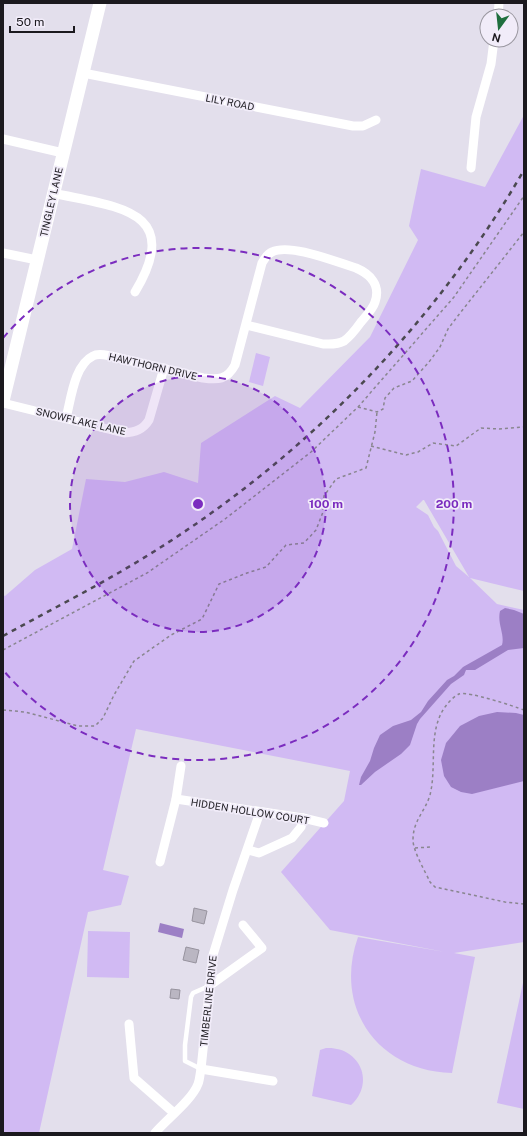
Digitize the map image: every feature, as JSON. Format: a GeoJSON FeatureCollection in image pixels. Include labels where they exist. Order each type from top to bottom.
{"type":"FeatureCollection","features":[{"type":"Feature","properties":{"kind":"street","name":"TINGLEY LANE"},"geometry":{"type":"LineString","coordinates":[[3,402],[100,3]]}},
{"type":"Feature","properties":{"kind":"street"},"geometry":{"type":"LineString","coordinates":[[470,168],[476,117],[491,64],[493,48]]}},
{"type":"Feature","properties":{"kind":"street","name":"LILY ROAD"},"geometry":{"type":"LineString","coordinates":[[83,73],[353,126],[363,126],[376,120]]}},
{"type":"Feature","properties":{"kind":"street"},"geometry":{"type":"LineString","coordinates":[[3,139],[63,153]]}},
{"type":"Feature","properties":{"kind":"street"},"geometry":{"type":"LineString","coordinates":[[53,193],[116,208],[132,214],[144,222],[150,231],[152,240],[152,254],[150,265],[135,292]]}},
{"type":"Feature","properties":{"kind":"street","name":"HAWTHORN DRIVE"},"geometry":{"type":"LineString","coordinates":[[66,418],[78,372],[86,360],[94,355],[102,354],[214,380],[229,375],[235,365],[262,263],[266,256],[272,252],[279,249],[293,249],[356,268],[371,276],[375,284],[377,293],[375,302],[371,309],[350,336],[335,344],[323,344],[246,325]]}},
{"type":"Feature","properties":{"kind":"street"},"geometry":{"type":"LineString","coordinates":[[3,253],[37,260]]}},
{"type":"Feature","properties":{"kind":"street","name":"SNOWFLAKE LANE"},"geometry":{"type":"LineString","coordinates":[[3,402],[124,433],[140,430],[146,426],[150,420],[164,368]]}},
{"type":"Feature","properties":{"kind":"street"},"geometry":{"type":"LineString","coordinates":[[160,862],[176,799],[181,766]]}},
{"type":"Feature","properties":{"kind":"street","name":"HIDDEN HOLLOW COURT"},"geometry":{"type":"LineString","coordinates":[[176,799],[303,818],[324,823]]}},
{"type":"Feature","properties":{"kind":"street","name":"TIMBERLINE DRIVE"},"geometry":{"type":"LineString","coordinates":[[155,1133],[190,1097],[198,1084],[201,1069],[212,956],[260,812]]}},
{"type":"Feature","properties":{"kind":"street"},"geometry":{"type":"LineString","coordinates":[[248,850],[259,853],[292,838],[301,827],[303,818]]}},
{"type":"Feature","properties":{"kind":"street"},"geometry":{"type":"LineString","coordinates":[[209,986],[262,948],[243,925]]}},
{"type":"Feature","properties":{"kind":"street"},"geometry":{"type":"LineString","coordinates":[[129,1024],[134,1078],[174,1113]]}},
{"type":"Feature","properties":{"kind":"street"},"geometry":{"type":"LineString","coordinates":[[201,1069],[274,1081]]}},
{"type":"Feature","properties":{"kind":"lane"},"geometry":{"type":"LineString","coordinates":[[201,1069],[185,1061],[185,1045],[191,997],[193,993],[209,986]]}},
{"type":"Feature","properties":{"kind":"path"},"geometry":{"type":"LineString","coordinates":[[3,650],[147,573],[225,519],[311,452],[358,407],[454,297],[524,196]]}},
{"type":"Feature","properties":{"kind":"path"},"geometry":{"type":"LineString","coordinates":[[358,407],[377,412],[383,409],[385,398],[394,388],[412,381],[430,362],[456,317],[524,232]]}},
{"type":"Feature","properties":{"kind":"path"},"geometry":{"type":"LineString","coordinates":[[3,710],[25,712],[78,726],[95,726],[103,718],[114,695],[134,661],[171,635],[202,619],[219,584],[266,567],[286,545],[304,543],[316,530],[323,512],[324,496],[336,479],[366,468],[375,432],[377,412]]}},
{"type":"Feature","properties":{"kind":"path"},"geometry":{"type":"LineString","coordinates":[[371,446],[406,455],[418,452],[433,443],[456,446],[481,428],[499,429],[524,426]]}},
{"type":"Feature","properties":{"kind":"path"},"geometry":{"type":"LineString","coordinates":[[524,710],[469,693],[458,694],[447,704],[438,718],[435,731],[435,751],[430,793],[426,806],[419,816],[414,828],[413,842],[430,882],[435,886],[505,902],[524,904]]}},
{"type":"Feature","properties":{"kind":"path"},"geometry":{"type":"LineString","coordinates":[[415,848],[430,847]]}},
{"type":"Feature","properties":{"kind":"shaded area"},"geometry":{"type":"Polygon","coordinates":[[[524,115],[524,591],[470,578],[497,604],[524,610],[524,942],[454,953],[475,957],[452,1073],[426,1069],[403,1061],[383,1048],[368,1031],[357,1011],[352,988],[352,963],[358,937],[445,952],[330,930],[281,872],[344,801],[350,771],[136,729],[103,870],[129,876],[121,905],[88,912],[39,1133],[3,1133],[3,595],[5,596],[35,570],[72,549],[86,479],[125,482],[164,472],[198,483],[201,443],[275,396],[300,408],[370,337],[418,240],[409,226],[421,169],[485,187],[524,115]],[[424,500],[416,507],[428,515],[456,566],[469,577],[424,500]]]}},
{"type":"Feature","properties":{"kind":"shaded area"},"geometry":{"type":"Polygon","coordinates":[[[256,353],[270,357],[263,386],[249,382],[256,353]]]}},
{"type":"Feature","properties":{"kind":"shaded area"},"geometry":{"type":"Polygon","coordinates":[[[505,608],[524,614],[524,648],[508,650],[475,670],[466,670],[464,675],[451,684],[420,719],[410,745],[401,754],[359,785],[361,777],[370,761],[380,735],[393,726],[411,720],[421,712],[428,701],[447,680],[454,676],[463,667],[502,645],[503,637],[499,616],[500,611],[505,608]]]}},
{"type":"Feature","properties":{"kind":"shaded area"},"geometry":{"type":"Polygon","coordinates":[[[497,712],[524,715],[524,781],[472,794],[461,792],[451,787],[444,776],[441,760],[446,743],[460,726],[479,716],[497,712]]]}},
{"type":"Feature","properties":{"kind":"shaded area"},"geometry":{"type":"Polygon","coordinates":[[[160,923],[184,929],[182,938],[158,932],[160,923]]]}},
{"type":"Feature","properties":{"kind":"shaded area"},"geometry":{"type":"Polygon","coordinates":[[[88,931],[130,932],[129,978],[87,977],[88,931]]]}},
{"type":"Feature","properties":{"kind":"shaded area"},"geometry":{"type":"Polygon","coordinates":[[[524,978],[524,1109],[497,1103],[524,978]]]}},
{"type":"Feature","properties":{"kind":"shaded area"},"geometry":{"type":"Polygon","coordinates":[[[326,1048],[338,1049],[347,1053],[355,1059],[360,1067],[363,1076],[362,1086],[358,1096],[351,1105],[312,1096],[320,1050],[326,1048]]]}},
{"type":"Feature","properties":{"kind":"building"},"geometry":{"type":"Polygon","coordinates":[[[194,908],[207,911],[204,924],[192,921],[194,908]]]}},
{"type":"Feature","properties":{"kind":"building"},"geometry":{"type":"Polygon","coordinates":[[[186,947],[199,950],[196,963],[183,960],[186,947]]]}},
{"type":"Feature","properties":{"kind":"building"},"geometry":{"type":"Polygon","coordinates":[[[171,989],[180,990],[179,999],[170,998],[171,989]]]}},
{"type":"Feature","properties":{"kind":"railway"},"geometry":{"type":"LineString","coordinates":[[3,636],[150,554],[206,517],[260,476],[312,432],[361,385],[406,335],[449,282],[488,227],[524,170]]}}]}
